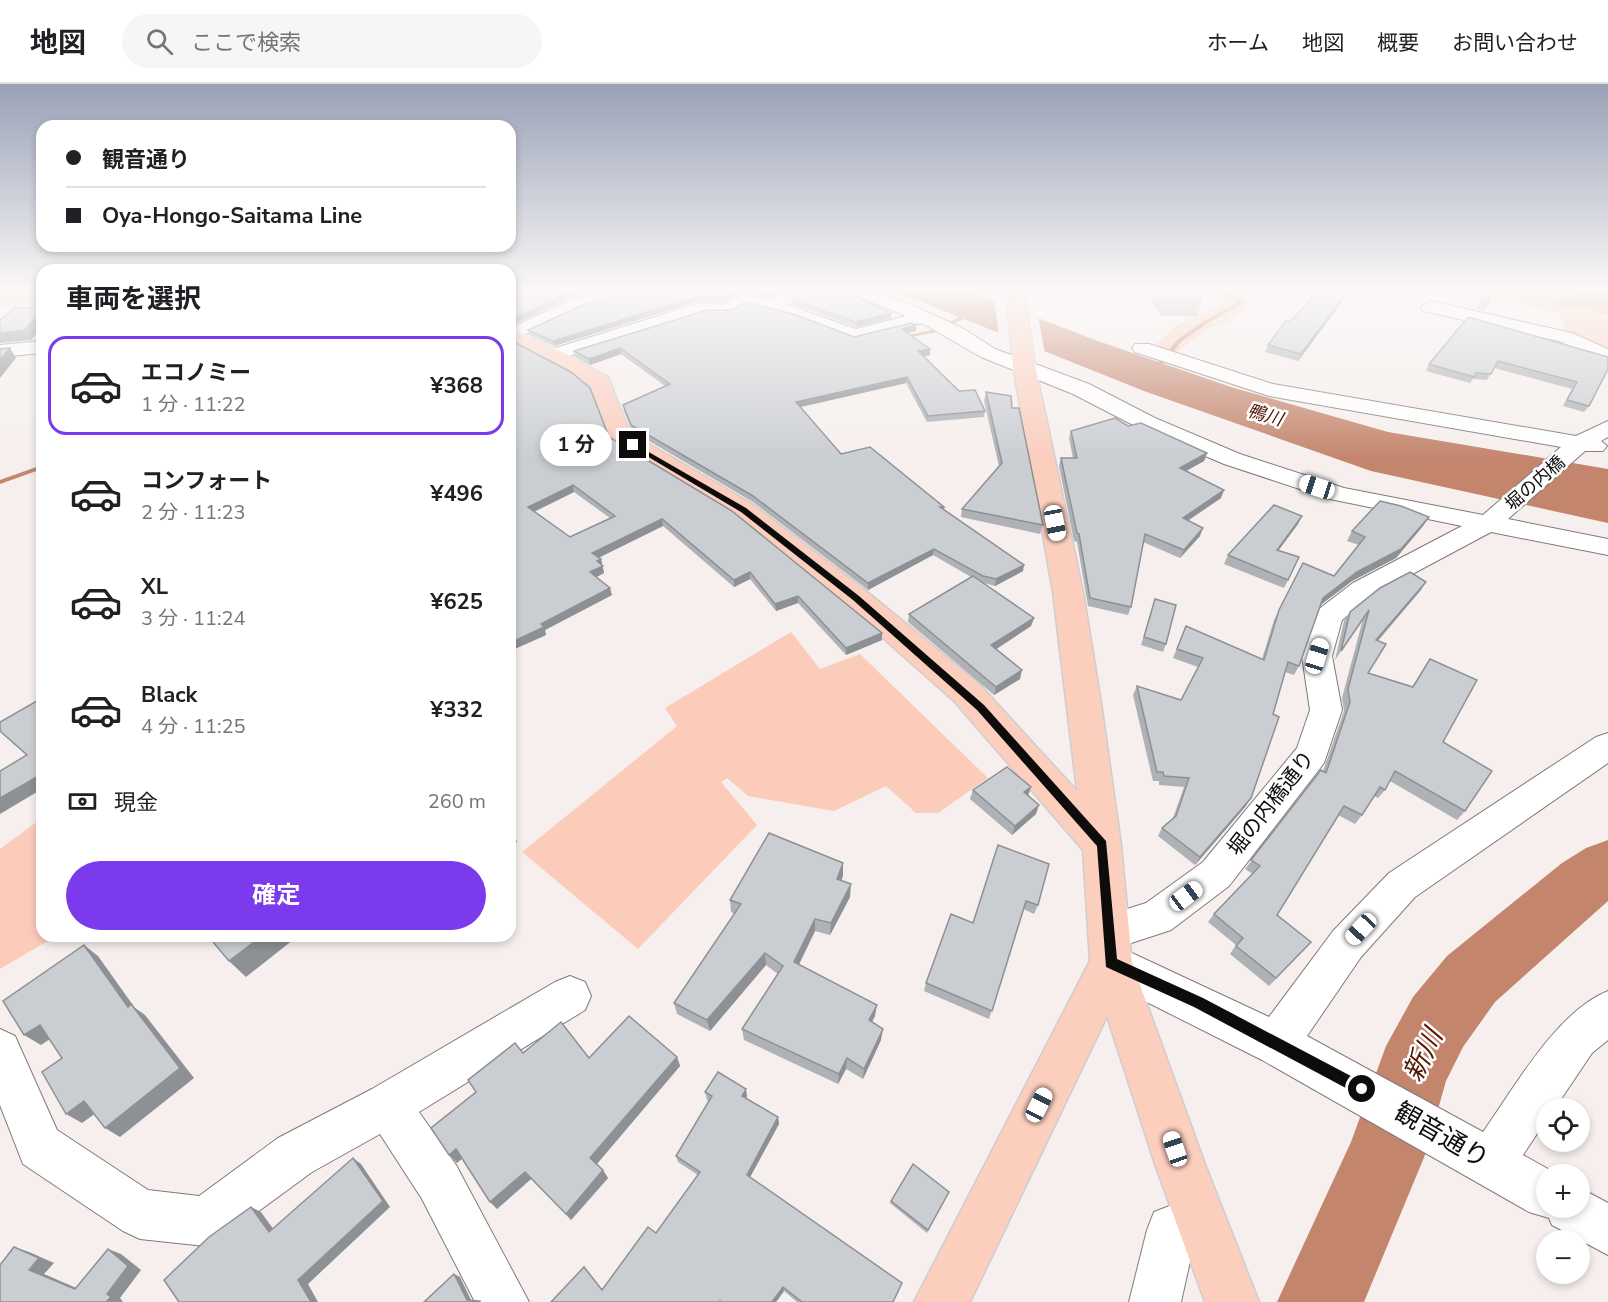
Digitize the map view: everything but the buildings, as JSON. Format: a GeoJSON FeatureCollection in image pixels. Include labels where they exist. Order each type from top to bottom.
{"type":"FeatureCollection","features":[{"type":"Feature","properties":{"kind":"main road"},"geometry":{"type":"LineString","coordinates":[[533,346],[600,382],[619,437],[743,510],[856,598],[967,693],[1102,844]]}},
{"type":"Feature","properties":{"kind":"main road"},"geometry":{"type":"LineString","coordinates":[[1022,346],[1068,592],[1102,844],[1110,947],[1182,1167],[1231,1299]]}},
{"type":"Feature","properties":{"kind":"main road"},"geometry":{"type":"LineString","coordinates":[[941,1302],[1110,947]]}},
{"type":"Feature","properties":{"kind":"street"},"geometry":{"type":"LineString","coordinates":[[553,355],[582,346]]}},
{"type":"Feature","properties":{"kind":"street"},"geometry":{"type":"LineString","coordinates":[[975,346],[988,353],[1023,360],[1148,423],[1243,463],[1339,494],[1492,520],[1608,547]]}},
{"type":"Feature","properties":{"kind":"street"},"geometry":{"type":"LineString","coordinates":[[1584,346],[1608,357]]}},
{"type":"Feature","properties":{"kind":"street"},"geometry":{"type":"LineString","coordinates":[[0,351],[36,347]]}},
{"type":"Feature","properties":{"kind":"street"},"geometry":{"type":"LineString","coordinates":[[1142,348],[1269,390],[1578,445],[1608,448]]}},
{"type":"Feature","properties":{"kind":"street"},"geometry":{"type":"LineString","coordinates":[[1578,445],[1608,428]]}},
{"type":"Feature","properties":{"kind":"street","name":"堀の内橋"},"geometry":{"type":"LineString","coordinates":[[1492,520],[1578,445]]}},
{"type":"Feature","properties":{"kind":"street","name":"堀の内橋通り"},"geometry":{"type":"LineString","coordinates":[[1110,947],[1157,917],[1216,874],[1312,754],[1326,710],[1317,656],[1329,616],[1363,589],[1492,520]]}},
{"type":"Feature","properties":{"kind":"street"},"geometry":{"type":"LineString","coordinates":[[1277,1042],[1347,944],[1401,885],[1608,746]]}},
{"type":"Feature","properties":{"kind":"street","name":"観音通り"},"geometry":{"type":"LineString","coordinates":[[1110,947],[1536,1189]]}},
{"type":"Feature","properties":{"kind":"street"},"geometry":{"type":"LineString","coordinates":[[0,1051],[40,1146],[140,1214],[205,1221],[295,1155],[388,1105],[570,996]]}},
{"type":"Feature","properties":{"kind":"street"},"geometry":{"type":"LineString","coordinates":[[1477,1155],[1577,1038],[1608,1011]]}},
{"type":"Feature","properties":{"kind":"street"},"geometry":{"type":"LineString","coordinates":[[388,1105],[440,1182],[503,1302]]}},
{"type":"Feature","properties":{"kind":"street"},"geometry":{"type":"LineString","coordinates":[[1587,1218],[1608,1230]]}},
{"type":"Feature","properties":{"kind":"street"},"geometry":{"type":"LineString","coordinates":[[1155,1302],[1172,1230]]}},
{"type":"Feature","properties":{"kind":"shaded area"},"geometry":{"type":"Polygon","coordinates":[[[1155,346],[1185,346],[1173,354],[1155,346]]]}},
{"type":"Feature","properties":{"kind":"shaded area"},"geometry":{"type":"Polygon","coordinates":[[[1588,346],[1608,346],[1608,355],[1588,346]]]}},
{"type":"Feature","properties":{"kind":"shaded area"},"geometry":{"type":"Polygon","coordinates":[[[791,632],[820,669],[860,654],[988,778],[938,813],[916,813],[886,786],[834,811],[748,796],[727,778],[721,782],[757,825],[638,949],[522,852],[677,726],[665,708],[791,632]]]}},
{"type":"Feature","properties":{"kind":"shaded area"},"geometry":{"type":"Polygon","coordinates":[[[36,822],[36,942],[46,942],[0,969],[0,849],[36,822]]]}},
{"type":"Feature","properties":{"kind":"water","name":"鴨川"},"geometry":{"type":"Polygon","coordinates":[[[1031,346],[1112,346],[1231,387],[1388,432],[1608,469],[1608,523],[1371,471],[1144,391],[1031,346]]]}},
{"type":"Feature","properties":{"kind":"pier"},"geometry":{"type":"Polygon","coordinates":[[[1023,346],[1043,346],[1045,355],[1023,346]]]}},
{"type":"Feature","properties":{"kind":"waterway"},"geometry":{"type":"LineString","coordinates":[[1154,371],[1175,346]]}},
{"type":"Feature","properties":{"kind":"waterway"},"geometry":{"type":"LineString","coordinates":[[0,482],[36,469]]}},
{"type":"Feature","properties":{"kind":"waterway","name":"新川"},"geometry":{"type":"LineString","coordinates":[[1320,1302],[1386,1155],[1412,1072],[1438,1022],[1471,979],[1584,883],[1608,867]]}},
{"type":"Feature","properties":{"kind":"route"},"geometry":{"type":"LineString","coordinates":[[633,445],[743,510],[856,598],[967,693],[1102,844],[1111,963],[1199,1002],[1362,1089]]}}]}
